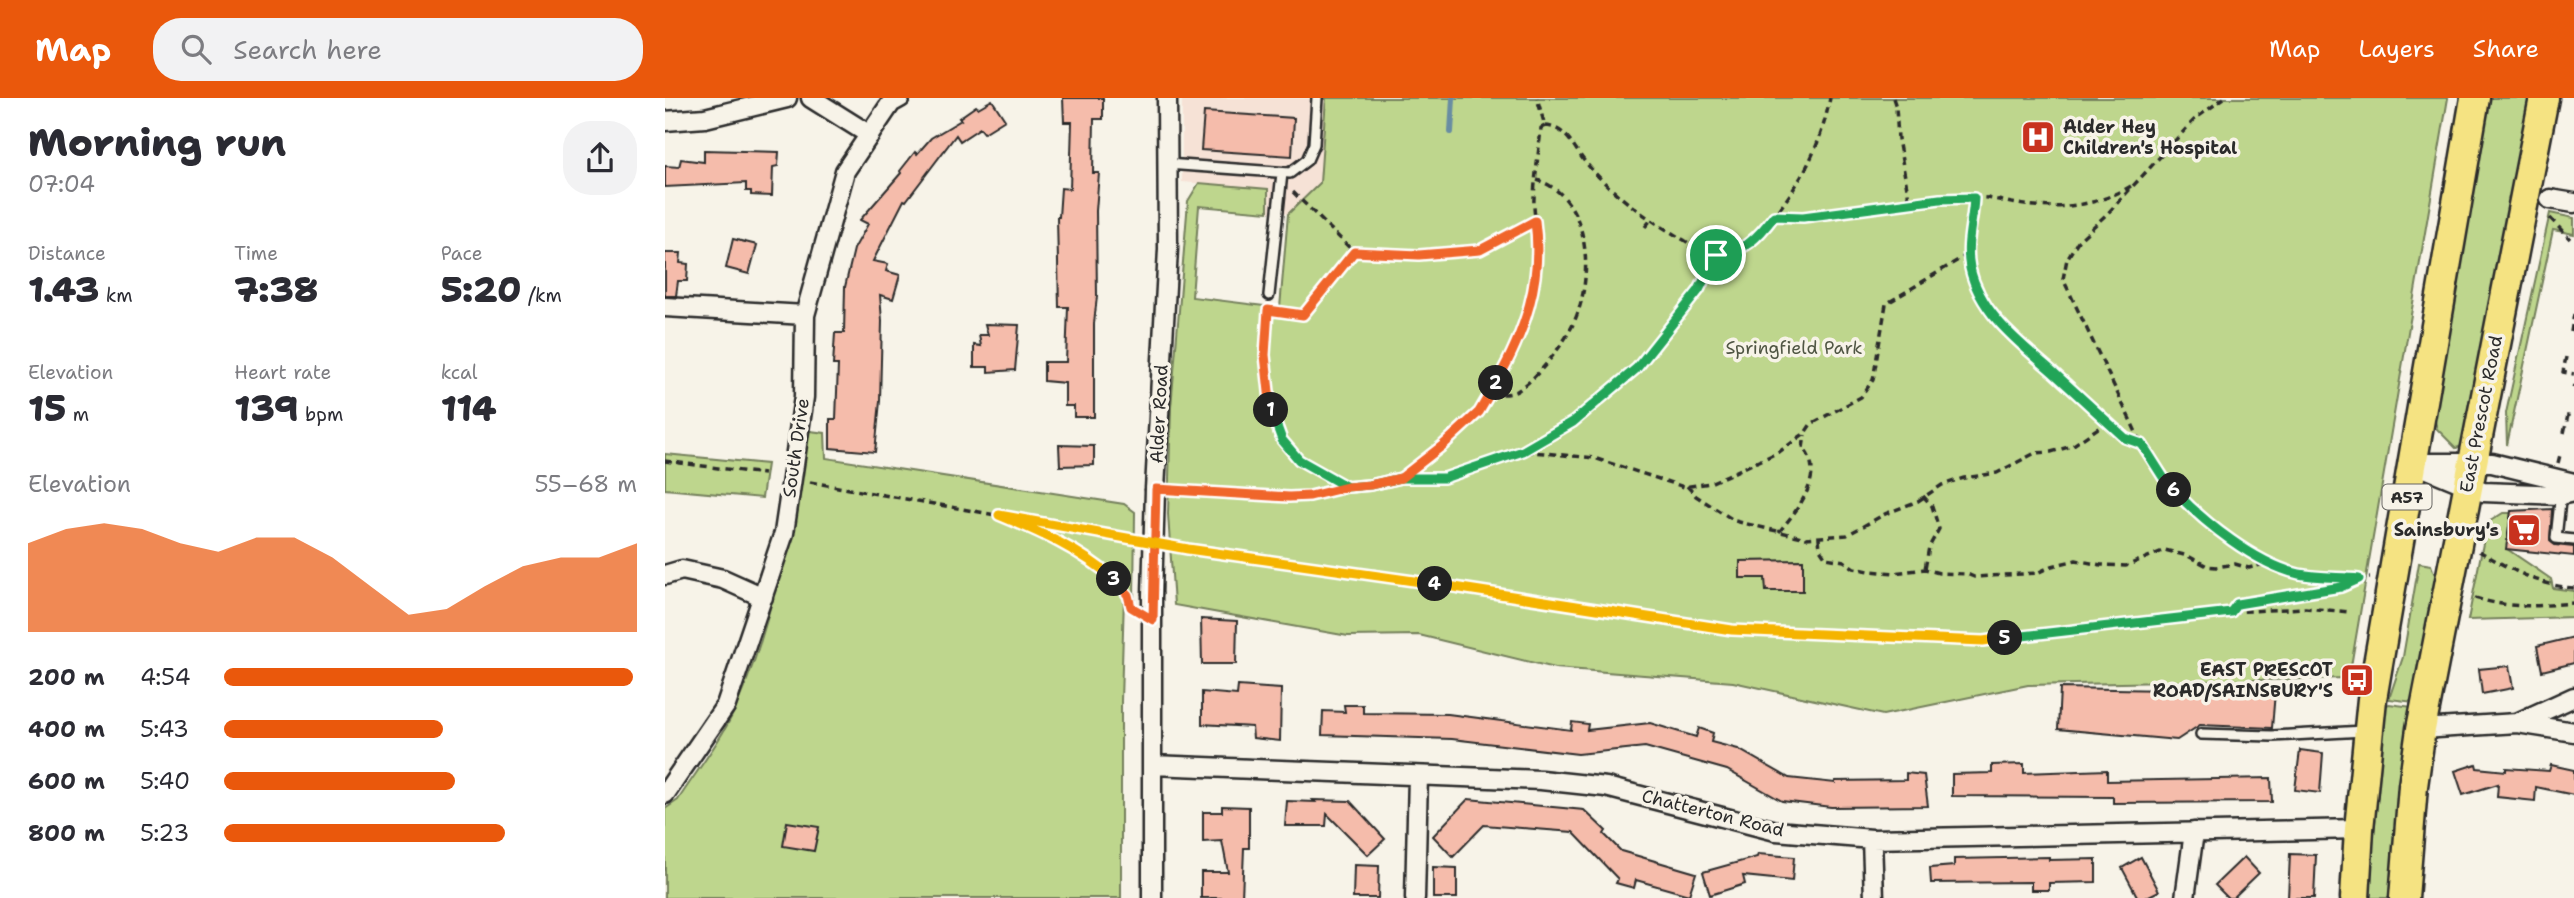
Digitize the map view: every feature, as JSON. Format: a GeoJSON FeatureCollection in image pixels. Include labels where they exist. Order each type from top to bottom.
{"type":"FeatureCollection","features":[{"type":"Feature","properties":{"kind":"highway","name":"A57"},"geometry":{"type":"LineString","coordinates":[[2355,898],[2369,731],[2475,98]]}},
{"type":"Feature","properties":{"kind":"highway","name":"East Prescot Road"},"geometry":{"type":"LineString","coordinates":[[2404,898],[2413,786],[2421,729],[2544,98]]}},
{"type":"Feature","properties":{"kind":"street"},"geometry":{"type":"LineString","coordinates":[[665,121],[705,118],[787,98]]}},
{"type":"Feature","properties":{"kind":"street"},"geometry":{"type":"LineString","coordinates":[[811,98],[870,135]]}},
{"type":"Feature","properties":{"kind":"street","name":"South Drive"},"geometry":{"type":"LineString","coordinates":[[665,794],[726,705],[785,533],[804,397],[805,315],[845,171],[891,103],[900,98]]}},
{"type":"Feature","properties":{"kind":"street","name":"Alder Road"},"geometry":{"type":"LineString","coordinates":[[1152,898],[1152,595],[1168,249],[1167,98]]}},
{"type":"Feature","properties":{"kind":"street"},"geometry":{"type":"LineString","coordinates":[[2549,207],[2574,204]]}},
{"type":"Feature","properties":{"kind":"street"},"geometry":{"type":"LineString","coordinates":[[665,307],[805,315]]}},
{"type":"Feature","properties":{"kind":"street"},"geometry":{"type":"LineString","coordinates":[[2413,463],[2469,474],[2496,494],[2568,488]]}},
{"type":"Feature","properties":{"kind":"street"},"geometry":{"type":"LineString","coordinates":[[2413,463],[2469,474],[2504,465],[2568,488]]}},
{"type":"Feature","properties":{"kind":"street"},"geometry":{"type":"LineString","coordinates":[[665,575],[682,570],[723,579],[763,597]]}},
{"type":"Feature","properties":{"kind":"street"},"geometry":{"type":"LineString","coordinates":[[2517,723],[2574,697]]}},
{"type":"Feature","properties":{"kind":"street"},"geometry":{"type":"LineString","coordinates":[[2421,729],[2517,723],[2574,732]]}},
{"type":"Feature","properties":{"kind":"street","name":"Chatterton Road"},"geometry":{"type":"LineString","coordinates":[[1152,765],[1541,780],[1606,787],[1776,831],[1872,839],[2359,829]]}},
{"type":"Feature","properties":{"kind":"street"},"geometry":{"type":"LineString","coordinates":[[1415,898],[1418,776]]}},
{"type":"Feature","properties":{"kind":"street"},"geometry":{"type":"LineString","coordinates":[[2185,898],[2194,832]]}},
{"type":"Feature","properties":{"kind":"street"},"geometry":{"type":"LineString","coordinates":[[1872,839],[1874,898]]}},
{"type":"Feature","properties":{"kind":"lane"},"geometry":{"type":"LineString","coordinates":[[1167,164],[1281,177],[1307,160],[1314,145],[1317,98]]}},
{"type":"Feature","properties":{"kind":"lane"},"geometry":{"type":"LineString","coordinates":[[1269,295],[1281,177]]}},
{"type":"Feature","properties":{"kind":"lane"},"geometry":{"type":"LineString","coordinates":[[2568,488],[2556,538],[2574,540]]}},
{"type":"Feature","properties":{"kind":"lane"},"geometry":{"type":"LineString","coordinates":[[2201,734],[2272,736],[2369,731]]}},
{"type":"Feature","properties":{"kind":"path"},"geometry":{"type":"LineString","coordinates":[[1537,98],[1545,126]]}},
{"type":"Feature","properties":{"kind":"path"},"geometry":{"type":"LineString","coordinates":[[1545,126],[1559,129],[1586,164],[1650,220],[1699,250],[1716,255],[1733,253],[1742,248],[1762,232],[1774,216],[1810,166],[1825,124],[1830,98]]}},
{"type":"Feature","properties":{"kind":"path"},"geometry":{"type":"LineString","coordinates":[[1893,98],[1910,204]]}},
{"type":"Feature","properties":{"kind":"path"},"geometry":{"type":"LineString","coordinates":[[2224,98],[2195,119],[2078,241],[2067,259],[2063,279],[2142,444],[2163,477],[2186,503],[2224,534],[2270,562],[2299,574],[2359,579],[2393,578]]}},
{"type":"Feature","properties":{"kind":"path"},"geometry":{"type":"LineString","coordinates":[[1401,478],[1479,412],[1513,353],[1530,302],[1539,250],[1534,198],[1541,128],[1545,126]]}},
{"type":"Feature","properties":{"kind":"path"},"geometry":{"type":"LineString","coordinates":[[1281,177],[1354,252],[1419,255],[1480,250],[1535,221]]}},
{"type":"Feature","properties":{"kind":"path"},"geometry":{"type":"LineString","coordinates":[[1491,391],[1497,394],[1515,392],[1544,366],[1571,329],[1584,287],[1585,242],[1574,211],[1551,185],[1536,180]]}},
{"type":"Feature","properties":{"kind":"path"},"geometry":{"type":"LineString","coordinates":[[1774,216],[1803,217],[1940,199],[1983,197],[2028,206],[2062,208],[2103,199],[2136,183]]}},
{"type":"Feature","properties":{"kind":"path"},"geometry":{"type":"LineString","coordinates":[[1974,198],[1968,233],[1968,254],[1976,287],[2002,325],[2125,438],[2142,444]]}},
{"type":"Feature","properties":{"kind":"path"},"geometry":{"type":"LineString","coordinates":[[2549,207],[2570,239]]}},
{"type":"Feature","properties":{"kind":"path"},"geometry":{"type":"LineString","coordinates":[[1645,227],[1650,220]]}},
{"type":"Feature","properties":{"kind":"path"},"geometry":{"type":"LineString","coordinates":[[1268,310],[1303,315],[1354,252]]}},
{"type":"Feature","properties":{"kind":"path"},"geometry":{"type":"LineString","coordinates":[[1523,451],[1594,458],[1687,486],[1710,483],[1743,469],[1779,452],[1805,433],[1811,424],[1861,397],[1873,380],[1886,304],[1968,254]]}},
{"type":"Feature","properties":{"kind":"path"},"geometry":{"type":"LineString","coordinates":[[1156,489],[1310,496],[1401,478],[1444,478],[1523,451],[1573,422],[1637,368],[1699,290],[1716,255]]}},
{"type":"Feature","properties":{"kind":"path"},"geometry":{"type":"LineString","coordinates":[[1269,295],[1265,355],[1270,407],[1282,440],[1299,460],[1347,487]]}},
{"type":"Feature","properties":{"kind":"path"},"geometry":{"type":"LineString","coordinates":[[2571,332],[2574,314]]}},
{"type":"Feature","properties":{"kind":"path"},"geometry":{"type":"LineString","coordinates":[[2566,357],[2563,372],[2574,374]]}},
{"type":"Feature","properties":{"kind":"path"},"geometry":{"type":"LineString","coordinates":[[2564,433],[2569,411]]}},
{"type":"Feature","properties":{"kind":"path"},"geometry":{"type":"LineString","coordinates":[[1687,486],[1696,496],[1735,521],[1819,538],[1847,535],[1942,485],[1964,478],[1997,473],[2035,453],[2072,446],[2107,422]]}},
{"type":"Feature","properties":{"kind":"path"},"geometry":{"type":"LineString","coordinates":[[1779,532],[1807,494],[1812,466],[1803,447],[1805,433]]}},
{"type":"Feature","properties":{"kind":"path"},"geometry":{"type":"LineString","coordinates":[[665,461],[764,474]]}},
{"type":"Feature","properties":{"kind":"path"},"geometry":{"type":"LineString","coordinates":[[798,479],[1148,542]]}},
{"type":"Feature","properties":{"kind":"path"},"geometry":{"type":"LineString","coordinates":[[1923,496],[1933,506],[1939,529],[1930,547],[1925,569]]}},
{"type":"Feature","properties":{"kind":"path"},"geometry":{"type":"LineString","coordinates":[[999,515],[1039,531],[1095,562],[1128,595],[1131,607],[1153,620]]}},
{"type":"Feature","properties":{"kind":"path"},"geometry":{"type":"LineString","coordinates":[[1819,538],[1820,549],[1826,558],[1845,561],[1854,568],[1894,573],[1925,569],[1974,577],[2018,575],[2037,573],[2076,560],[2126,566],[2165,550],[2188,555],[2207,566],[2235,564],[2249,568],[2270,562]]}},
{"type":"Feature","properties":{"kind":"path"},"geometry":{"type":"LineString","coordinates":[[1161,544],[1732,630],[1983,641],[2231,612],[2305,608],[2350,612]]}},
{"type":"Feature","properties":{"kind":"path"},"geometry":{"type":"LineString","coordinates":[[2474,548],[2531,578],[2574,588]]}},
{"type":"Feature","properties":{"kind":"path"},"geometry":{"type":"LineString","coordinates":[[2231,612],[2237,604],[2341,587],[2359,579]]}},
{"type":"Feature","properties":{"kind":"path"},"geometry":{"type":"LineString","coordinates":[[2475,598],[2518,607],[2574,603]]}},
{"type":"Feature","properties":{"kind":"shaded area"},"geometry":{"type":"Polygon","coordinates":[[[1182,98],[1326,98],[1320,183],[1288,214],[1268,212],[1268,189],[1182,182],[1182,98]]]}},
{"type":"Feature","properties":{"kind":"green space","name":"Springfield Park"},"geometry":{"type":"Polygon","coordinates":[[[1326,98],[2448,98],[2349,678],[2028,685],[1883,715],[1733,682],[1555,668],[1419,635],[1348,636],[1174,605],[1168,514],[1171,408],[1188,201],[1199,183],[1268,189],[1268,212],[1199,206],[1192,297],[1280,308],[1288,214],[1320,183],[1326,98]]]}},
{"type":"Feature","properties":{"kind":"green space"},"geometry":{"type":"Polygon","coordinates":[[[2489,98],[2533,98],[2462,446],[2456,448],[2437,429],[2434,417],[2489,98]]]}},
{"type":"Feature","properties":{"kind":"green space"},"geometry":{"type":"Polygon","coordinates":[[[2550,213],[2574,218],[2574,234],[2553,230],[2507,445],[2506,413],[2550,213]]]}},
{"type":"Feature","properties":{"kind":"green space"},"geometry":{"type":"Polygon","coordinates":[[[803,430],[825,433],[826,458],[1124,504],[1135,512],[1134,601],[1124,596],[1121,898],[665,898],[665,809],[678,800],[716,744],[730,720],[749,676],[761,642],[779,572],[803,430]]]}},
{"type":"Feature","properties":{"kind":"green space"},"geometry":{"type":"Polygon","coordinates":[[[665,454],[767,464],[762,498],[665,489],[665,454]]]}},
{"type":"Feature","properties":{"kind":"green space"},"geometry":{"type":"Polygon","coordinates":[[[2503,513],[2511,513],[2507,549],[2551,579],[2553,588],[2574,591],[2574,617],[2468,620],[2487,523],[2503,513]]]}},
{"type":"Feature","properties":{"kind":"green space"},"geometry":{"type":"Polygon","coordinates":[[[2419,563],[2431,565],[2434,573],[2438,574],[2414,702],[2389,699],[2403,657],[2419,563]]]}},
{"type":"Feature","properties":{"kind":"green space"},"geometry":{"type":"Polygon","coordinates":[[[2389,704],[2413,707],[2392,898],[2368,898],[2386,706],[2389,704]]]}},
{"type":"Feature","properties":{"kind":"building"},"geometry":{"type":"Polygon","coordinates":[[[1063,98],[1103,98],[1103,119],[1094,119],[1093,173],[1099,173],[1096,211],[1094,417],[1074,417],[1074,406],[1065,406],[1065,383],[1044,381],[1044,362],[1066,362],[1068,307],[1059,307],[1057,217],[1061,188],[1070,189],[1072,122],[1064,122],[1063,98]]]}},
{"type":"Feature","properties":{"kind":"building"},"geometry":{"type":"Polygon","coordinates":[[[992,100],[1005,120],[984,133],[980,128],[960,141],[956,135],[906,201],[904,200],[873,261],[888,264],[886,271],[900,275],[893,299],[880,295],[880,401],[875,452],[830,448],[830,419],[836,419],[838,365],[833,365],[835,333],[844,333],[845,287],[854,249],[868,224],[860,220],[901,173],[915,152],[917,154],[931,138],[961,120],[959,118],[976,106],[978,108],[992,100]]]}},
{"type":"Feature","properties":{"kind":"building"},"geometry":{"type":"Polygon","coordinates":[[[1204,112],[1294,118],[1292,156],[1201,150],[1204,112]]]}},
{"type":"Feature","properties":{"kind":"building"},"geometry":{"type":"Polygon","coordinates":[[[704,150],[779,152],[778,166],[773,167],[772,196],[751,195],[751,191],[746,191],[746,183],[665,187],[665,166],[679,167],[681,159],[704,162],[704,150]]]}},
{"type":"Feature","properties":{"kind":"building"},"geometry":{"type":"Polygon","coordinates":[[[733,239],[757,245],[749,274],[726,268],[733,239]]]}},
{"type":"Feature","properties":{"kind":"building"},"geometry":{"type":"Polygon","coordinates":[[[665,253],[681,253],[680,263],[688,264],[687,281],[678,281],[676,296],[665,296],[665,253]]]}},
{"type":"Feature","properties":{"kind":"building"},"geometry":{"type":"Polygon","coordinates":[[[985,324],[1019,325],[1015,370],[988,372],[988,367],[974,367],[974,345],[981,346],[979,335],[988,335],[985,324]]]}},
{"type":"Feature","properties":{"kind":"building"},"geometry":{"type":"Polygon","coordinates":[[[1059,445],[1094,446],[1094,465],[1060,466],[1059,445]]]}},
{"type":"Feature","properties":{"kind":"building","name":"Sainsbury's"},"geometry":{"type":"Polygon","coordinates":[[[2552,509],[2550,541],[2555,545],[2574,547],[2574,556],[2506,549],[2511,511],[2552,509]]]}},
{"type":"Feature","properties":{"kind":"building"},"geometry":{"type":"Polygon","coordinates":[[[1803,560],[1803,591],[1766,591],[1765,578],[1740,578],[1740,561],[1803,560]]]}},
{"type":"Feature","properties":{"kind":"building"},"geometry":{"type":"Polygon","coordinates":[[[1201,619],[1237,621],[1236,664],[1202,664],[1201,619]]]}},
{"type":"Feature","properties":{"kind":"building"},"geometry":{"type":"Polygon","coordinates":[[[2574,637],[2574,663],[2542,671],[2537,646],[2574,637]]]}},
{"type":"Feature","properties":{"kind":"building"},"geometry":{"type":"Polygon","coordinates":[[[2509,666],[2513,688],[2482,694],[2479,669],[2509,666]]]}},
{"type":"Feature","properties":{"kind":"building"},"geometry":{"type":"Polygon","coordinates":[[[1238,686],[1281,689],[1280,741],[1253,738],[1252,727],[1202,724],[1202,692],[1237,695],[1238,686]]]}},
{"type":"Feature","properties":{"kind":"building"},"geometry":{"type":"Polygon","coordinates":[[[2060,688],[2275,692],[2272,728],[2200,725],[2177,740],[2058,729],[2060,688]]]}},
{"type":"Feature","properties":{"kind":"building"},"geometry":{"type":"Polygon","coordinates":[[[1344,705],[1363,705],[1363,713],[1448,714],[1571,730],[1572,722],[1588,724],[1587,730],[1650,723],[1696,737],[1699,728],[1713,733],[1711,742],[1738,749],[1789,778],[1835,783],[1906,780],[1906,773],[1924,775],[1928,806],[1831,807],[1782,801],[1727,770],[1645,747],[1578,754],[1452,739],[1322,735],[1323,711],[1345,712],[1344,705]]]}},
{"type":"Feature","properties":{"kind":"building"},"geometry":{"type":"Polygon","coordinates":[[[2300,750],[2323,753],[2320,793],[2295,790],[2300,750]]]}},
{"type":"Feature","properties":{"kind":"building"},"geometry":{"type":"Polygon","coordinates":[[[2024,764],[2024,773],[2107,770],[2107,781],[2271,778],[2272,802],[2113,803],[2113,797],[1952,796],[1952,774],[1992,773],[1992,765],[2024,764]]]}},
{"type":"Feature","properties":{"kind":"building"},"geometry":{"type":"Polygon","coordinates":[[[2476,764],[2477,768],[2506,771],[2506,768],[2549,771],[2551,765],[2574,770],[2574,795],[2536,787],[2535,801],[2497,797],[2498,784],[2463,795],[2455,771],[2476,764]]]}},
{"type":"Feature","properties":{"kind":"building"},"geometry":{"type":"Polygon","coordinates":[[[1468,799],[1584,810],[1606,831],[1604,834],[1621,851],[1696,873],[1689,895],[1636,880],[1634,888],[1616,883],[1618,879],[1573,832],[1484,825],[1453,857],[1433,836],[1468,799]]]}},
{"type":"Feature","properties":{"kind":"building"},"geometry":{"type":"Polygon","coordinates":[[[1313,800],[1350,801],[1385,839],[1368,855],[1327,814],[1326,826],[1285,826],[1287,801],[1315,802],[1313,800]]]}},
{"type":"Feature","properties":{"kind":"building"},"geometry":{"type":"Polygon","coordinates":[[[1222,806],[1249,807],[1249,848],[1244,848],[1242,898],[1201,898],[1201,872],[1228,872],[1222,841],[1203,842],[1203,812],[1222,812],[1222,806]]]}},
{"type":"Feature","properties":{"kind":"building"},"geometry":{"type":"Polygon","coordinates":[[[787,822],[819,827],[814,851],[783,846],[787,822]]]}},
{"type":"Feature","properties":{"kind":"building"},"geometry":{"type":"Polygon","coordinates":[[[1758,854],[1794,857],[1792,881],[1743,876],[1745,884],[1710,895],[1703,872],[1757,857],[1758,854]]]}},
{"type":"Feature","properties":{"kind":"building"},"geometry":{"type":"Polygon","coordinates":[[[2290,854],[2316,855],[2314,898],[2288,898],[2290,854]]]}},
{"type":"Feature","properties":{"kind":"building"},"geometry":{"type":"Polygon","coordinates":[[[2049,857],[2049,860],[2096,859],[2096,882],[2049,883],[2049,890],[2031,890],[2031,882],[1931,883],[1930,868],[1954,866],[1954,859],[2049,857]]]}},
{"type":"Feature","properties":{"kind":"building"},"geometry":{"type":"Polygon","coordinates":[[[2141,857],[2159,891],[2145,898],[2138,898],[2122,868],[2141,857]]]}},
{"type":"Feature","properties":{"kind":"building"},"geometry":{"type":"Polygon","coordinates":[[[2244,857],[2259,873],[2233,898],[2228,898],[2215,885],[2244,857]]]}},
{"type":"Feature","properties":{"kind":"building"},"geometry":{"type":"Polygon","coordinates":[[[1354,865],[1379,866],[1378,898],[1353,898],[1354,865]]]}},
{"type":"Feature","properties":{"kind":"building"},"geometry":{"type":"Polygon","coordinates":[[[1433,867],[1457,868],[1457,898],[1433,898],[1433,867]]]}},
{"type":"Feature","properties":{"kind":"waterway"},"geometry":{"type":"LineString","coordinates":[[1451,132],[1453,98]]}},
{"type":"Feature","properties":{"kind":"place","name":"Alder Hey Children's Hospital"},"geometry":{"type":"Point","coordinates":[2038,137]}},
{"type":"Feature","properties":{"kind":"place","name":"Sainsbury's"},"geometry":{"type":"Point","coordinates":[2524,530]}},
{"type":"Feature","properties":{"kind":"place","name":"EAST PRESCOT ROAD/SAINSBURY'S"},"geometry":{"type":"Point","coordinates":[2357,680]}},
{"type":"Feature","properties":{"kind":"route"},"geometry":{"type":"LineString","coordinates":[[1716,255],[1699,290],[1637,368],[1573,422],[1523,451],[1496,458],[1444,478],[1401,478],[1347,487],[1299,460],[1282,440],[1270,407],[1265,355],[1268,310],[1303,315],[1354,252],[1419,255],[1480,250],[1535,221],[1539,250],[1536,274],[1513,353],[1479,412],[1401,478],[1310,496],[1289,497],[1156,489],[1154,542],[1152,595],[1153,620],[1131,607],[1128,595],[1095,562],[1039,531],[999,515],[1094,532],[1188,549],[1479,590],[1732,630],[1983,641],[2231,612],[2237,604],[2341,587],[2359,579],[2299,574],[2266,561],[2224,534],[2186,503],[2163,477],[2142,444],[2125,438],[2022,346],[1993,314],[1976,287],[1970,270],[1967,246],[1974,198],[1940,199],[1803,217],[1774,216],[1762,232],[1742,248],[1733,253],[1716,255]]}}]}
